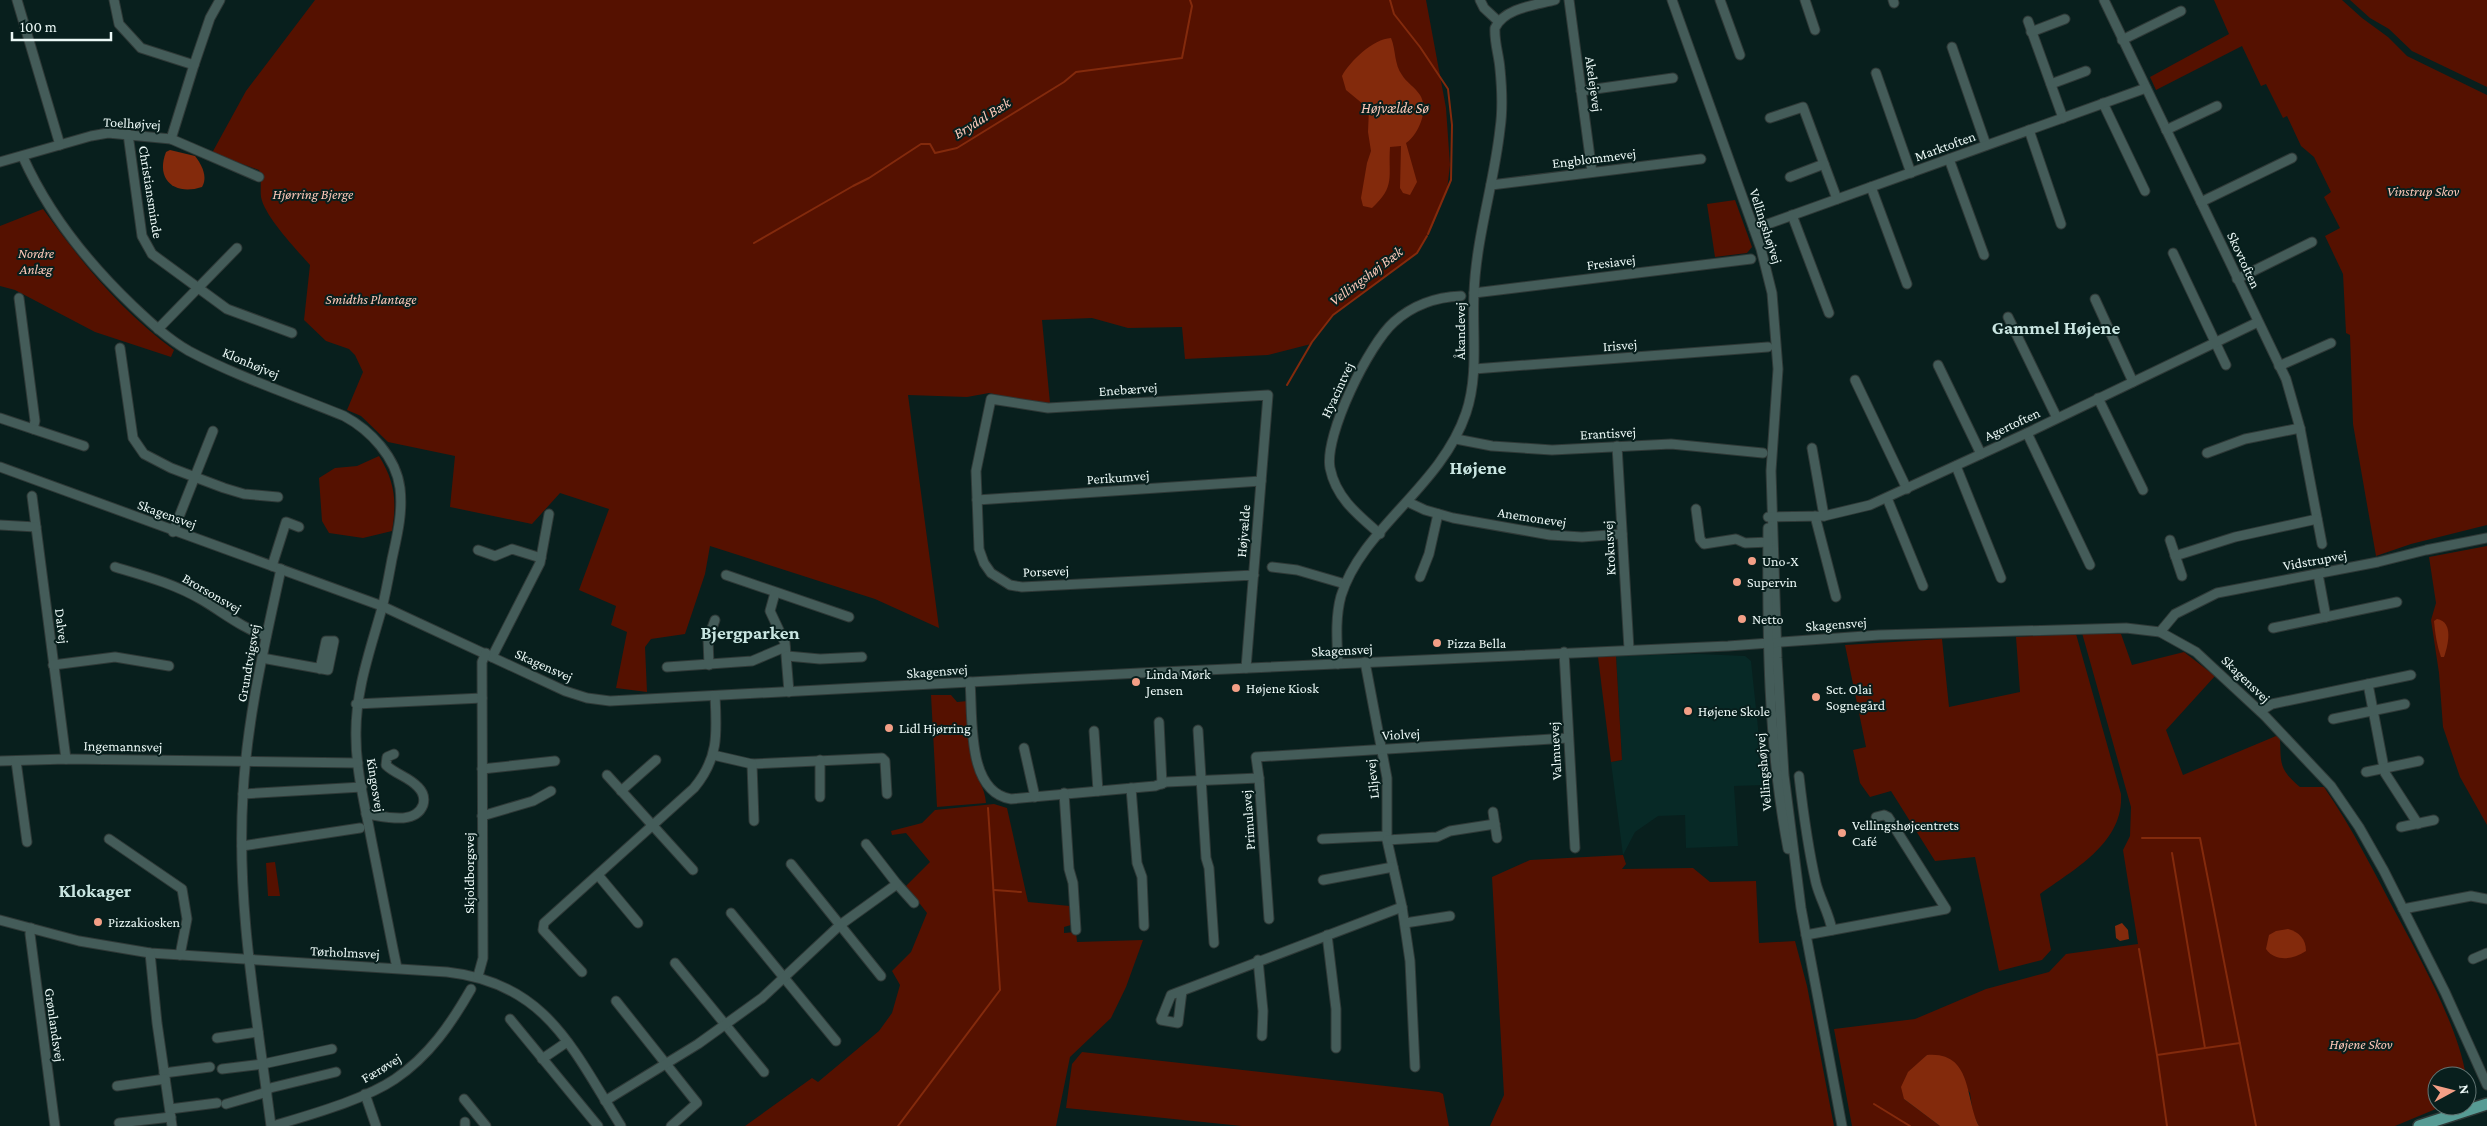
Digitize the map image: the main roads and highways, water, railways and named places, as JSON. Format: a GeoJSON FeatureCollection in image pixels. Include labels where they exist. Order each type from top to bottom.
{"type":"FeatureCollection","features":[{"type":"Feature","properties":{"kind":"main road"},"geometry":{"type":"LineString","coordinates":[[2419,1126],[2487,1104]]}},
{"type":"Feature","properties":{"kind":"water","name":"Højvælde Sø"},"geometry":{"type":"Polygon","coordinates":[[[1391,38],[1399,71],[1418,92],[1423,101],[1423,114],[1419,128],[1406,143],[1417,182],[1410,195],[1403,193],[1400,188],[1401,146],[1390,147],[1388,187],[1380,200],[1372,208],[1363,206],[1361,198],[1371,151],[1368,132],[1369,109],[1346,90],[1342,76],[1350,64],[1363,52],[1377,42],[1391,38]]]}},
{"type":"Feature","properties":{"kind":"water"},"geometry":{"type":"Polygon","coordinates":[[[170,150],[195,156],[203,171],[204,183],[202,187],[183,189],[176,187],[165,178],[163,162],[166,152],[170,150]]]}},
{"type":"Feature","properties":{"kind":"water"},"geometry":{"type":"Polygon","coordinates":[[[2437,619],[2442,621],[2448,629],[2448,640],[2444,657],[2441,657],[2436,639],[2434,621],[2437,619]]]}},
{"type":"Feature","properties":{"kind":"water"},"geometry":{"type":"Polygon","coordinates":[[[2122,923],[2128,930],[2129,939],[2120,941],[2116,938],[2115,926],[2122,923]]]}},
{"type":"Feature","properties":{"kind":"water"},"geometry":{"type":"Polygon","coordinates":[[[2288,929],[2301,937],[2305,943],[2306,951],[2290,958],[2274,956],[2266,949],[2269,935],[2276,931],[2288,929]]]}},
{"type":"Feature","properties":{"kind":"water"},"geometry":{"type":"Polygon","coordinates":[[[1927,1055],[1942,1056],[1953,1061],[1960,1069],[1965,1079],[1979,1126],[1940,1126],[1904,1099],[1901,1087],[1908,1072],[1927,1055]]]}},
{"type":"Feature","properties":{"kind":"waterway","name":"Brydal Bæk"},"geometry":{"type":"LineString","coordinates":[[754,243],[869,178],[921,144],[930,144],[935,153],[957,148],[1064,82],[1076,72],[1182,58],[1192,6],[1190,0]]}},
{"type":"Feature","properties":{"kind":"waterway","name":"Vellingshøj Bæk"},"geometry":{"type":"LineString","coordinates":[[1390,0],[1394,14],[1420,47],[1448,89],[1452,125],[1451,180],[1428,234]]}},
{"type":"Feature","properties":{"kind":"waterway","name":"Vellingshøj Bæk"},"geometry":{"type":"LineString","coordinates":[[1287,385],[1312,342],[1333,315],[1417,253],[1427,236]]}},
{"type":"Feature","properties":{"kind":"waterway"},"geometry":{"type":"LineString","coordinates":[[898,1126],[1000,990],[988,808]]}},
{"type":"Feature","properties":{"kind":"waterway"},"geometry":{"type":"LineString","coordinates":[[2142,838],[2200,838],[2256,1126]]}},
{"type":"Feature","properties":{"kind":"waterway"},"geometry":{"type":"LineString","coordinates":[[2172,853],[2205,1048]]}},
{"type":"Feature","properties":{"kind":"waterway"},"geometry":{"type":"LineString","coordinates":[[994,890],[1021,892]]}},
{"type":"Feature","properties":{"kind":"waterway"},"geometry":{"type":"LineString","coordinates":[[2139,949],[2157,1055]]}},
{"type":"Feature","properties":{"kind":"waterway"},"geometry":{"type":"LineString","coordinates":[[2167,1126],[2157,1055],[2240,1043]]}},
{"type":"Feature","properties":{"kind":"waterway"},"geometry":{"type":"LineString","coordinates":[[1874,1104],[1910,1126]]}},
{"type":"Feature","properties":{"kind":"place","name":"Uno-X"},"geometry":{"type":"Point","coordinates":[1752,561]}},
{"type":"Feature","properties":{"kind":"place","name":"Supervin"},"geometry":{"type":"Point","coordinates":[1737,582]}},
{"type":"Feature","properties":{"kind":"place","name":"Netto"},"geometry":{"type":"Point","coordinates":[1742,619]}},
{"type":"Feature","properties":{"kind":"place","name":"Pizza Bella"},"geometry":{"type":"Point","coordinates":[1437,643]}},
{"type":"Feature","properties":{"kind":"place","name":"Linda Mørk Jensen"},"geometry":{"type":"Point","coordinates":[1136,682]}},
{"type":"Feature","properties":{"kind":"place","name":"Højene Kiosk"},"geometry":{"type":"Point","coordinates":[1236,688]}},
{"type":"Feature","properties":{"kind":"place","name":"Sct. Olai Sognegård"},"geometry":{"type":"Point","coordinates":[1816,697]}},
{"type":"Feature","properties":{"kind":"place","name":"Højene Skole"},"geometry":{"type":"Point","coordinates":[1688,711]}},
{"type":"Feature","properties":{"kind":"place","name":"Lidl Hjørring"},"geometry":{"type":"Point","coordinates":[889,728]}},
{"type":"Feature","properties":{"kind":"place","name":"Vellingshøjcentrets Café"},"geometry":{"type":"Point","coordinates":[1842,833]}},
{"type":"Feature","properties":{"kind":"place","name":"Pizzakiosken"},"geometry":{"type":"Point","coordinates":[98,922]}},
{"type":"Feature","properties":{"kind":"district","name":"Gammel Højene"},"geometry":{"type":"Point","coordinates":[2056,327]}},
{"type":"Feature","properties":{"kind":"district","name":"Højene"},"geometry":{"type":"Point","coordinates":[1478,467]}},
{"type":"Feature","properties":{"kind":"district","name":"Bjergparken"},"geometry":{"type":"Point","coordinates":[750,632]}},
{"type":"Feature","properties":{"kind":"district","name":"Klokager"},"geometry":{"type":"Point","coordinates":[95,890]}},
{"type":"Feature","properties":{"kind":"park label","name":"Vinstrup Skov"},"geometry":{"type":"Point","coordinates":[2423,191]}},
{"type":"Feature","properties":{"kind":"park label","name":"Hjørring Bjerge"},"geometry":{"type":"Point","coordinates":[313,194]}},
{"type":"Feature","properties":{"kind":"park label","name":"Nordre Anlæg"},"geometry":{"type":"Point","coordinates":[36,262]}},
{"type":"Feature","properties":{"kind":"park label","name":"Smidths Plantage"},"geometry":{"type":"Point","coordinates":[371,299]}},
{"type":"Feature","properties":{"kind":"park label","name":"Højene Skov"},"geometry":{"type":"Point","coordinates":[2361,1044]}}]}
